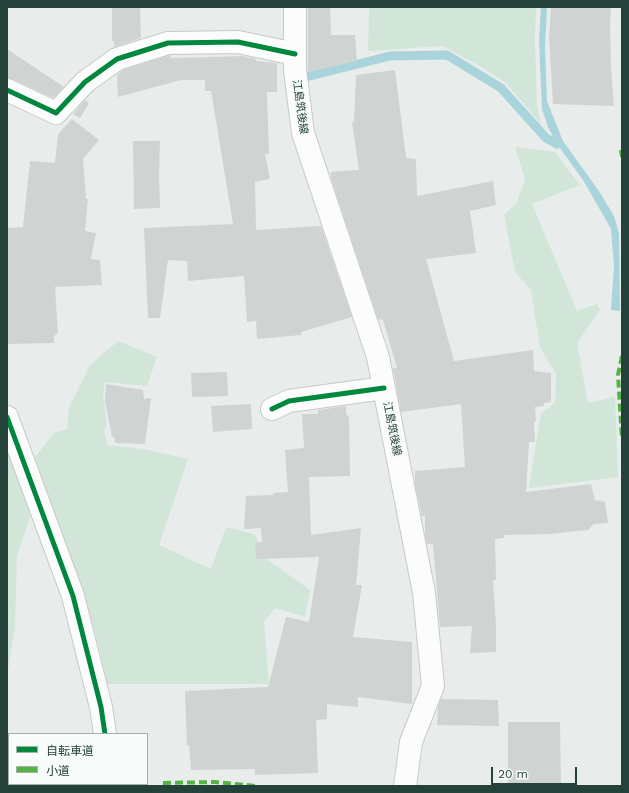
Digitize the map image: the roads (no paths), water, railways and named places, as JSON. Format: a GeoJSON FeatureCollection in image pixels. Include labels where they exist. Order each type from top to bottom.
{"type":"FeatureCollection","features":[{"type":"Feature","properties":{"kind":"main road","name":"江島筑後線"},"geometry":{"type":"LineString","coordinates":[[295,7],[295,70],[302,134],[378,357],[424,593],[433,686],[411,742],[405,786]]}},
{"type":"Feature","properties":{"kind":"main road"},"geometry":{"type":"LineString","coordinates":[[7,90],[56,113],[85,82],[117,59],[168,43],[238,42],[295,54]]}},
{"type":"Feature","properties":{"kind":"main road"},"geometry":{"type":"LineString","coordinates":[[272,409],[289,401],[384,388]]}},
{"type":"Feature","properties":{"kind":"main road"},"geometry":{"type":"LineString","coordinates":[[7,417],[73,596],[101,707],[105,733]]}},
{"type":"Feature","properties":{"kind":"water"},"geometry":{"type":"Polygon","coordinates":[[[541,7],[547,7],[545,49],[547,101],[563,141],[599,191],[614,216],[619,233],[620,311],[611,310],[614,266],[611,229],[583,180],[557,144],[548,127],[542,109],[539,40],[541,7]]]}},
{"type":"Feature","properties":{"kind":"waterway"},"geometry":{"type":"LineString","coordinates":[[302,78],[390,56],[447,55],[501,88],[546,138],[557,144]]}}]}
